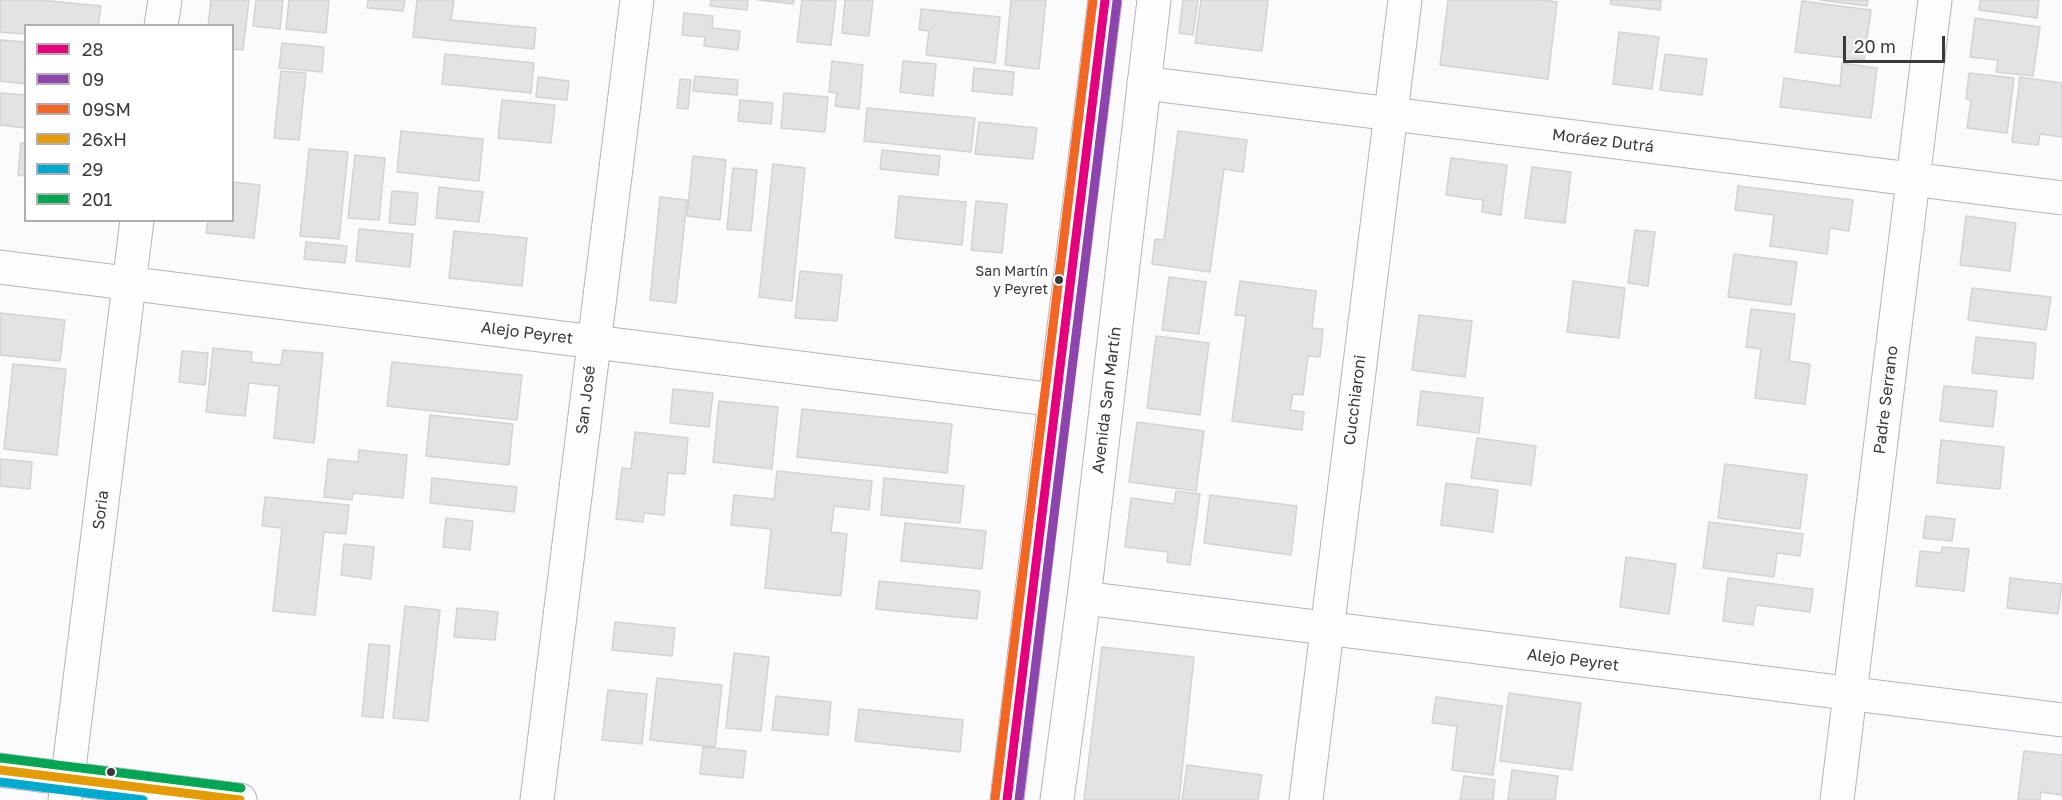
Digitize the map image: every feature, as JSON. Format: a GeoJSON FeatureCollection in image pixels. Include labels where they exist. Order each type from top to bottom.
{"type":"FeatureCollection","features":[{"type":"Feature","properties":{"kind":"street"},"geometry":{"type":"LineString","coordinates":[[162,24],[165,0]]}},
{"type":"Feature","properties":{"kind":"street","name":"San José"},"geometry":{"type":"LineString","coordinates":[[537,800],[637,0]]}},
{"type":"Feature","properties":{"kind":"street"},"geometry":{"type":"LineString","coordinates":[[1007,800],[1105,0]]}},
{"type":"Feature","properties":{"kind":"street","name":"Avenida San Martín"},"geometry":{"type":"LineString","coordinates":[[1057,800],[1084,598],[1154,0]]}},
{"type":"Feature","properties":{"kind":"street","name":"Cucchiaroni"},"geometry":{"type":"LineString","coordinates":[[1306,800],[1405,0]]}},
{"type":"Feature","properties":{"kind":"street","name":"Padre Serrano"},"geometry":{"type":"LineString","coordinates":[[1837,800],[1935,0]]}},
{"type":"Feature","properties":{"kind":"street","name":"Moráez Dutrá"},"geometry":{"type":"LineString","coordinates":[[1144,83],[2062,198]]}},
{"type":"Feature","properties":{"kind":"street","name":"Soria"},"geometry":{"type":"LineString","coordinates":[[67,789],[137,222]]}},
{"type":"Feature","properties":{"kind":"street","name":"Alejo Peyret"},"geometry":{"type":"LineString","coordinates":[[0,267],[1055,400]]}},
{"type":"Feature","properties":{"kind":"street","name":"Alejo Peyret"},"geometry":{"type":"LineString","coordinates":[[1084,598],[2062,720]]}},
{"type":"Feature","properties":{"kind":"street"},"geometry":{"type":"LineString","coordinates":[[0,770],[67,789],[240,800]]}},
{"type":"Feature","properties":{"kind":"building"},"geometry":{"type":"Polygon","coordinates":[[[0,0],[40,0],[101,6],[98,24],[24,24],[24,34],[0,32],[0,0]]]}},
{"type":"Feature","properties":{"kind":"building"},"geometry":{"type":"Polygon","coordinates":[[[211,0],[249,0],[243,50],[234,49],[234,24],[208,24],[211,0]]]}},
{"type":"Feature","properties":{"kind":"building"},"geometry":{"type":"Polygon","coordinates":[[[256,0],[283,0],[280,29],[253,26],[256,0]]]}},
{"type":"Feature","properties":{"kind":"building"},"geometry":{"type":"Polygon","coordinates":[[[289,0],[329,0],[326,33],[286,29],[289,0]]]}},
{"type":"Feature","properties":{"kind":"building"},"geometry":{"type":"Polygon","coordinates":[[[368,0],[405,0],[403,11],[367,8],[368,0]]]}},
{"type":"Feature","properties":{"kind":"building"},"geometry":{"type":"Polygon","coordinates":[[[417,0],[454,0],[451,20],[536,28],[534,49],[413,37],[417,0]]]}},
{"type":"Feature","properties":{"kind":"building"},"geometry":{"type":"Polygon","coordinates":[[[711,0],[748,0],[747,10],[710,6],[711,0]]]}},
{"type":"Feature","properties":{"kind":"building"},"geometry":{"type":"Polygon","coordinates":[[[758,0],[794,0],[793,4],[758,0]]]}},
{"type":"Feature","properties":{"kind":"building"},"geometry":{"type":"Polygon","coordinates":[[[802,0],[836,1],[831,45],[797,42],[802,0]]]}},
{"type":"Feature","properties":{"kind":"building"},"geometry":{"type":"Polygon","coordinates":[[[845,0],[873,0],[869,36],[842,33],[845,0]]]}},
{"type":"Feature","properties":{"kind":"building"},"geometry":{"type":"Polygon","coordinates":[[[1011,0],[1046,0],[1039,69],[1005,65],[1011,0]]]}},
{"type":"Feature","properties":{"kind":"building"},"geometry":{"type":"Polygon","coordinates":[[[1183,0],[1198,0],[1193,35],[1179,33],[1183,0]]]}},
{"type":"Feature","properties":{"kind":"building"},"geometry":{"type":"Polygon","coordinates":[[[1201,0],[1268,0],[1262,51],[1195,43],[1201,0]]]}},
{"type":"Feature","properties":{"kind":"building"},"geometry":{"type":"Polygon","coordinates":[[[1448,0],[1557,2],[1548,79],[1440,65],[1448,0]]]}},
{"type":"Feature","properties":{"kind":"building"},"geometry":{"type":"Polygon","coordinates":[[[1611,0],[1661,0],[1660,10],[1610,4],[1611,0]]]}},
{"type":"Feature","properties":{"kind":"building"},"geometry":{"type":"Polygon","coordinates":[[[1820,0],[1868,0],[1867,6],[1820,0]]]}},
{"type":"Feature","properties":{"kind":"building"},"geometry":{"type":"Polygon","coordinates":[[[1980,0],[2039,0],[2037,18],[1979,10],[1980,0]]]}},
{"type":"Feature","properties":{"kind":"building"},"geometry":{"type":"Polygon","coordinates":[[[1802,1],[1871,10],[1864,60],[1795,52],[1802,1]]]}},
{"type":"Feature","properties":{"kind":"building"},"geometry":{"type":"Polygon","coordinates":[[[921,9],[1000,17],[995,63],[926,55],[929,31],[919,30],[921,9]]]}},
{"type":"Feature","properties":{"kind":"building"},"geometry":{"type":"Polygon","coordinates":[[[684,13],[713,16],[712,28],[740,31],[738,50],[704,46],[705,37],[682,35],[684,13]]]}},
{"type":"Feature","properties":{"kind":"building"},"geometry":{"type":"Polygon","coordinates":[[[1975,18],[2040,27],[2033,76],[1996,72],[1998,60],[1970,57],[1975,18]]]}},
{"type":"Feature","properties":{"kind":"building"},"geometry":{"type":"Polygon","coordinates":[[[1619,32],[1659,37],[1652,89],[1613,84],[1619,32]]]}},
{"type":"Feature","properties":{"kind":"building"},"geometry":{"type":"Polygon","coordinates":[[[0,40],[24,42],[24,84],[0,81],[0,40]]]}},
{"type":"Feature","properties":{"kind":"building"},"geometry":{"type":"Polygon","coordinates":[[[282,43],[324,47],[322,72],[279,68],[282,43]]]}},
{"type":"Feature","properties":{"kind":"building"},"geometry":{"type":"Polygon","coordinates":[[[445,54],[534,63],[531,93],[442,84],[445,54]]]}},
{"type":"Feature","properties":{"kind":"building"},"geometry":{"type":"Polygon","coordinates":[[[1665,54],[1707,59],[1702,95],[1660,90],[1665,54]]]}},
{"type":"Feature","properties":{"kind":"building"},"geometry":{"type":"Polygon","coordinates":[[[832,61],[863,65],[859,109],[835,106],[837,93],[829,92],[832,61]]]}},
{"type":"Feature","properties":{"kind":"building"},"geometry":{"type":"Polygon","coordinates":[[[903,61],[936,64],[933,96],[900,92],[903,61]]]}},
{"type":"Feature","properties":{"kind":"building"},"geometry":{"type":"Polygon","coordinates":[[[1842,63],[1877,68],[1871,118],[1780,107],[1784,78],[1840,86],[1842,63]]]}},
{"type":"Feature","properties":{"kind":"building"},"geometry":{"type":"Polygon","coordinates":[[[974,68],[1014,72],[1012,95],[972,91],[974,68]]]}},
{"type":"Feature","properties":{"kind":"building"},"geometry":{"type":"Polygon","coordinates":[[[281,71],[306,73],[299,140],[274,138],[281,71]]]}},
{"type":"Feature","properties":{"kind":"building"},"geometry":{"type":"Polygon","coordinates":[[[1969,73],[2014,78],[2007,133],[1967,128],[1971,100],[1966,99],[1969,73]]]}},
{"type":"Feature","properties":{"kind":"building"},"geometry":{"type":"Polygon","coordinates":[[[695,76],[738,80],[737,95],[693,91],[695,76]]]}},
{"type":"Feature","properties":{"kind":"building"},"geometry":{"type":"Polygon","coordinates":[[[538,77],[569,81],[567,100],[536,97],[538,77]]]}},
{"type":"Feature","properties":{"kind":"building"},"geometry":{"type":"Polygon","coordinates":[[[2020,77],[2062,83],[2062,137],[2040,134],[2038,145],[2012,142],[2020,77]]]}},
{"type":"Feature","properties":{"kind":"building"},"geometry":{"type":"Polygon","coordinates":[[[680,79],[691,80],[688,109],[677,108],[680,79]]]}},
{"type":"Feature","properties":{"kind":"building"},"geometry":{"type":"Polygon","coordinates":[[[0,93],[24,95],[24,128],[0,125],[0,93]]]}},
{"type":"Feature","properties":{"kind":"building"},"geometry":{"type":"Polygon","coordinates":[[[784,93],[828,97],[825,132],[781,128],[784,93]]]}},
{"type":"Feature","properties":{"kind":"building"},"geometry":{"type":"Polygon","coordinates":[[[502,100],[555,105],[551,143],[498,138],[502,100]]]}},
{"type":"Feature","properties":{"kind":"building"},"geometry":{"type":"Polygon","coordinates":[[[740,100],[773,103],[771,124],[738,121],[740,100]]]}},
{"type":"Feature","properties":{"kind":"building"},"geometry":{"type":"Polygon","coordinates":[[[867,108],[975,118],[971,152],[864,141],[867,108]]]}},
{"type":"Feature","properties":{"kind":"building"},"geometry":{"type":"Polygon","coordinates":[[[979,122],[1037,128],[1033,159],[975,154],[979,122]]]}},
{"type":"Feature","properties":{"kind":"building"},"geometry":{"type":"Polygon","coordinates":[[[401,131],[483,139],[479,181],[397,172],[401,131]]]}},
{"type":"Feature","properties":{"kind":"building"},"geometry":{"type":"Polygon","coordinates":[[[1178,131],[1247,140],[1243,172],[1224,169],[1210,272],[1152,264],[1155,239],[1164,240],[1178,131]]]}},
{"type":"Feature","properties":{"kind":"building"},"geometry":{"type":"Polygon","coordinates":[[[21,143],[24,143],[24,176],[18,175],[21,143]]]}},
{"type":"Feature","properties":{"kind":"building"},"geometry":{"type":"Polygon","coordinates":[[[309,149],[348,152],[339,239],[300,236],[309,149]]]}},
{"type":"Feature","properties":{"kind":"building"},"geometry":{"type":"Polygon","coordinates":[[[882,150],[940,156],[938,175],[880,169],[882,150]]]}},
{"type":"Feature","properties":{"kind":"building"},"geometry":{"type":"Polygon","coordinates":[[[355,155],[385,158],[379,220],[348,218],[355,155]]]}},
{"type":"Feature","properties":{"kind":"building"},"geometry":{"type":"Polygon","coordinates":[[[693,156],[726,160],[720,220],[687,216],[693,156]]]}},
{"type":"Feature","properties":{"kind":"building"},"geometry":{"type":"Polygon","coordinates":[[[1451,158],[1507,165],[1501,215],[1482,212],[1483,200],[1446,195],[1451,158]]]}},
{"type":"Feature","properties":{"kind":"building"},"geometry":{"type":"Polygon","coordinates":[[[773,164],[805,168],[792,301],[759,297],[773,164]]]}},
{"type":"Feature","properties":{"kind":"building"},"geometry":{"type":"Polygon","coordinates":[[[1532,167],[1571,172],[1565,223],[1525,218],[1532,167]]]}},
{"type":"Feature","properties":{"kind":"building"},"geometry":{"type":"Polygon","coordinates":[[[733,168],[757,170],[751,231],[727,229],[733,168]]]}},
{"type":"Feature","properties":{"kind":"building"},"geometry":{"type":"Polygon","coordinates":[[[234,182],[260,185],[254,238],[206,233],[208,222],[234,222],[234,182]]]}},
{"type":"Feature","properties":{"kind":"building"},"geometry":{"type":"Polygon","coordinates":[[[1738,186],[1853,200],[1849,231],[1830,228],[1827,254],[1770,246],[1774,215],[1735,210],[1738,186]]]}},
{"type":"Feature","properties":{"kind":"building"},"geometry":{"type":"Polygon","coordinates":[[[439,187],[483,192],[479,222],[436,218],[439,187]]]}},
{"type":"Feature","properties":{"kind":"building"},"geometry":{"type":"Polygon","coordinates":[[[392,191],[418,193],[415,225],[389,223],[392,191]]]}},
{"type":"Feature","properties":{"kind":"building"},"geometry":{"type":"Polygon","coordinates":[[[899,196],[966,202],[962,245],[895,238],[899,196]]]}},
{"type":"Feature","properties":{"kind":"building"},"geometry":{"type":"Polygon","coordinates":[[[660,197],[687,200],[676,303],[650,300],[660,197]]]}},
{"type":"Feature","properties":{"kind":"building"},"geometry":{"type":"Polygon","coordinates":[[[976,201],[1007,204],[1002,253],[971,250],[976,201]]]}},
{"type":"Feature","properties":{"kind":"building"},"geometry":{"type":"Polygon","coordinates":[[[1966,216],[2016,223],[2010,271],[1960,265],[1966,216]]]}},
{"type":"Feature","properties":{"kind":"building"},"geometry":{"type":"Polygon","coordinates":[[[359,229],[413,234],[410,267],[356,261],[359,229]]]}},
{"type":"Feature","properties":{"kind":"building"},"geometry":{"type":"Polygon","coordinates":[[[1635,230],[1655,232],[1648,286],[1628,283],[1635,230]]]}},
{"type":"Feature","properties":{"kind":"building"},"geometry":{"type":"Polygon","coordinates":[[[454,231],[527,238],[522,286],[449,278],[454,231]]]}},
{"type":"Feature","properties":{"kind":"building"},"geometry":{"type":"Polygon","coordinates":[[[306,242],[347,246],[345,263],[304,259],[306,242]]]}},
{"type":"Feature","properties":{"kind":"building"},"geometry":{"type":"Polygon","coordinates":[[[1734,254],[1797,262],[1791,305],[1728,297],[1734,254]]]}},
{"type":"Feature","properties":{"kind":"building"},"geometry":{"type":"Polygon","coordinates":[[[800,271],[842,275],[837,321],[795,318],[800,271]]]}},
{"type":"Feature","properties":{"kind":"building"},"geometry":{"type":"Polygon","coordinates":[[[1169,277],[1206,282],[1199,334],[1162,330],[1169,277]]]}},
{"type":"Feature","properties":{"kind":"building"},"geometry":{"type":"Polygon","coordinates":[[[1240,281],[1316,291],[1312,328],[1323,329],[1320,357],[1308,356],[1303,395],[1293,394],[1290,410],[1304,412],[1302,430],[1232,421],[1246,316],[1235,315],[1240,281]]]}},
{"type":"Feature","properties":{"kind":"building"},"geometry":{"type":"Polygon","coordinates":[[[1573,281],[1625,288],[1619,338],[1567,332],[1573,281]]]}},
{"type":"Feature","properties":{"kind":"building"},"geometry":{"type":"Polygon","coordinates":[[[1972,288],[2051,297],[2046,330],[1968,320],[1972,288]]]}},
{"type":"Feature","properties":{"kind":"building"},"geometry":{"type":"Polygon","coordinates":[[[1751,309],[1795,314],[1789,361],[1810,364],[1805,404],[1755,398],[1761,349],[1746,347],[1751,309]]]}},
{"type":"Feature","properties":{"kind":"building"},"geometry":{"type":"Polygon","coordinates":[[[0,313],[65,320],[60,361],[0,355],[0,313]]]}},
{"type":"Feature","properties":{"kind":"building"},"geometry":{"type":"Polygon","coordinates":[[[1419,315],[1472,321],[1465,377],[1412,370],[1419,315]]]}},
{"type":"Feature","properties":{"kind":"building"},"geometry":{"type":"Polygon","coordinates":[[[1156,336],[1209,343],[1200,415],[1147,408],[1156,336]]]}},
{"type":"Feature","properties":{"kind":"building"},"geometry":{"type":"Polygon","coordinates":[[[1976,337],[2036,343],[2033,379],[1972,373],[1976,337]]]}},
{"type":"Feature","properties":{"kind":"building"},"geometry":{"type":"Polygon","coordinates":[[[213,348],[252,352],[251,362],[281,365],[283,350],[323,353],[314,443],[274,438],[279,386],[249,383],[245,416],[206,412],[213,348]]]}},
{"type":"Feature","properties":{"kind":"building"},"geometry":{"type":"Polygon","coordinates":[[[182,351],[208,353],[205,385],[179,382],[182,351]]]}},
{"type":"Feature","properties":{"kind":"building"},"geometry":{"type":"Polygon","coordinates":[[[392,362],[522,375],[517,420],[387,406],[392,362]]]}},
{"type":"Feature","properties":{"kind":"building"},"geometry":{"type":"Polygon","coordinates":[[[13,364],[66,369],[57,455],[4,449],[13,364]]]}},
{"type":"Feature","properties":{"kind":"building"},"geometry":{"type":"Polygon","coordinates":[[[1944,386],[1997,391],[1993,427],[1940,421],[1944,386]]]}},
{"type":"Feature","properties":{"kind":"building"},"geometry":{"type":"Polygon","coordinates":[[[673,389],[713,393],[709,427],[670,423],[673,389]]]}},
{"type":"Feature","properties":{"kind":"building"},"geometry":{"type":"Polygon","coordinates":[[[1421,391],[1483,398],[1479,433],[1417,425],[1421,391]]]}},
{"type":"Feature","properties":{"kind":"building"},"geometry":{"type":"Polygon","coordinates":[[[719,401],[778,407],[772,469],[713,462],[719,401]]]}},
{"type":"Feature","properties":{"kind":"building"},"geometry":{"type":"Polygon","coordinates":[[[802,409],[952,424],[947,473],[797,457],[802,409]]]}},
{"type":"Feature","properties":{"kind":"building"},"geometry":{"type":"Polygon","coordinates":[[[430,415],[513,424],[509,465],[426,456],[430,415]]]}},
{"type":"Feature","properties":{"kind":"building"},"geometry":{"type":"Polygon","coordinates":[[[1137,422],[1204,431],[1196,491],[1129,482],[1137,422]]]}},
{"type":"Feature","properties":{"kind":"building"},"geometry":{"type":"Polygon","coordinates":[[[635,432],[688,438],[685,474],[668,473],[664,515],[644,513],[643,522],[616,519],[622,468],[631,469],[635,432]]]}},
{"type":"Feature","properties":{"kind":"building"},"geometry":{"type":"Polygon","coordinates":[[[1477,438],[1536,446],[1531,485],[1471,478],[1477,438]]]}},
{"type":"Feature","properties":{"kind":"building"},"geometry":{"type":"Polygon","coordinates":[[[1941,440],[2004,447],[2000,489],[1937,483],[1941,440]]]}},
{"type":"Feature","properties":{"kind":"building"},"geometry":{"type":"Polygon","coordinates":[[[359,450],[407,455],[403,498],[353,493],[352,500],[324,497],[328,459],[358,462],[359,450]]]}},
{"type":"Feature","properties":{"kind":"building"},"geometry":{"type":"Polygon","coordinates":[[[0,459],[32,462],[30,489],[0,486],[0,459]]]}},
{"type":"Feature","properties":{"kind":"building"},"geometry":{"type":"Polygon","coordinates":[[[1725,464],[1807,475],[1800,529],[1718,518],[1725,464]]]}},
{"type":"Feature","properties":{"kind":"building"},"geometry":{"type":"Polygon","coordinates":[[[777,471],[872,481],[869,510],[834,506],[831,532],[847,534],[841,596],[765,588],[771,529],[731,525],[734,495],[774,499],[777,471]]]}},
{"type":"Feature","properties":{"kind":"building"},"geometry":{"type":"Polygon","coordinates":[[[432,478],[517,487],[514,512],[430,503],[432,478]]]}},
{"type":"Feature","properties":{"kind":"building"},"geometry":{"type":"Polygon","coordinates":[[[884,478],[964,486],[960,523],[881,515],[884,478]]]}},
{"type":"Feature","properties":{"kind":"building"},"geometry":{"type":"Polygon","coordinates":[[[1446,483],[1498,490],[1493,532],[1441,525],[1446,483]]]}},
{"type":"Feature","properties":{"kind":"building"},"geometry":{"type":"Polygon","coordinates":[[[1176,491],[1200,494],[1190,565],[1167,562],[1168,552],[1125,547],[1131,498],[1174,504],[1176,491]]]}},
{"type":"Feature","properties":{"kind":"building"},"geometry":{"type":"Polygon","coordinates":[[[1210,495],[1297,506],[1291,555],[1204,543],[1210,495]]]}},
{"type":"Feature","properties":{"kind":"building"},"geometry":{"type":"Polygon","coordinates":[[[265,497],[349,505],[346,534],[324,532],[315,615],[273,611],[282,528],[262,526],[265,497]]]}},
{"type":"Feature","properties":{"kind":"building"},"geometry":{"type":"Polygon","coordinates":[[[1926,516],[1955,519],[1952,541],[1923,538],[1926,516]]]}},
{"type":"Feature","properties":{"kind":"building"},"geometry":{"type":"Polygon","coordinates":[[[446,518],[473,521],[470,550],[443,547],[446,518]]]}},
{"type":"Feature","properties":{"kind":"building"},"geometry":{"type":"Polygon","coordinates":[[[1709,522],[1803,534],[1800,556],[1777,553],[1774,577],[1703,568],[1709,522]]]}},
{"type":"Feature","properties":{"kind":"building"},"geometry":{"type":"Polygon","coordinates":[[[905,523],[986,531],[982,569],[901,561],[905,523]]]}},
{"type":"Feature","properties":{"kind":"building"},"geometry":{"type":"Polygon","coordinates":[[[344,544],[374,547],[371,579],[341,575],[344,544]]]}},
{"type":"Feature","properties":{"kind":"building"},"geometry":{"type":"Polygon","coordinates":[[[1942,547],[1969,549],[1964,591],[1916,586],[1920,551],[1941,553],[1942,547]]]}},
{"type":"Feature","properties":{"kind":"building"},"geometry":{"type":"Polygon","coordinates":[[[1626,557],[1676,564],[1669,614],[1620,607],[1626,557]]]}},
{"type":"Feature","properties":{"kind":"building"},"geometry":{"type":"Polygon","coordinates":[[[1728,578],[1813,589],[1810,612],[1756,605],[1753,625],[1723,621],[1728,578]]]}},
{"type":"Feature","properties":{"kind":"building"},"geometry":{"type":"Polygon","coordinates":[[[2010,578],[2062,584],[2058,614],[2007,608],[2010,578]]]}},
{"type":"Feature","properties":{"kind":"building"},"geometry":{"type":"Polygon","coordinates":[[[879,581],[980,591],[977,619],[876,609],[879,581]]]}},
{"type":"Feature","properties":{"kind":"building"},"geometry":{"type":"Polygon","coordinates":[[[405,606],[440,610],[428,721],[393,718],[405,606]]]}},
{"type":"Feature","properties":{"kind":"building"},"geometry":{"type":"Polygon","coordinates":[[[457,608],[498,612],[495,640],[454,637],[457,608]]]}},
{"type":"Feature","properties":{"kind":"building"},"geometry":{"type":"Polygon","coordinates":[[[615,622],[675,628],[672,656],[612,650],[615,622]]]}},
{"type":"Feature","properties":{"kind":"building"},"geometry":{"type":"Polygon","coordinates":[[[369,644],[390,646],[383,718],[362,716],[369,644]]]}},
{"type":"Feature","properties":{"kind":"building"},"geometry":{"type":"Polygon","coordinates":[[[1102,647],[1194,657],[1179,800],[1084,800],[1102,647]]]}},
{"type":"Feature","properties":{"kind":"building"},"geometry":{"type":"Polygon","coordinates":[[[734,653],[769,657],[761,731],[726,728],[734,653]]]}},
{"type":"Feature","properties":{"kind":"building"},"geometry":{"type":"Polygon","coordinates":[[[657,678],[722,685],[715,747],[650,740],[657,678]]]}},
{"type":"Feature","properties":{"kind":"building"},"geometry":{"type":"Polygon","coordinates":[[[608,690],[647,694],[642,744],[602,740],[608,690]]]}},
{"type":"Feature","properties":{"kind":"building"},"geometry":{"type":"Polygon","coordinates":[[[1509,693],[1581,703],[1572,770],[1500,761],[1509,693]]]}},
{"type":"Feature","properties":{"kind":"building"},"geometry":{"type":"Polygon","coordinates":[[[776,696],[831,702],[828,735],[772,730],[776,696]]]}},
{"type":"Feature","properties":{"kind":"building"},"geometry":{"type":"Polygon","coordinates":[[[1436,697],[1502,706],[1493,775],[1452,770],[1457,726],[1432,723],[1436,697]]]}},
{"type":"Feature","properties":{"kind":"building"},"geometry":{"type":"Polygon","coordinates":[[[859,709],[963,720],[960,752],[855,741],[859,709]]]}},
{"type":"Feature","properties":{"kind":"building"},"geometry":{"type":"Polygon","coordinates":[[[703,747],[746,751],[743,778],[700,774],[703,747]]]}},
{"type":"Feature","properties":{"kind":"building"},"geometry":{"type":"Polygon","coordinates":[[[2024,751],[2062,755],[2062,795],[2041,792],[2040,800],[2018,800],[2024,751]]]}},
{"type":"Feature","properties":{"kind":"building"},"geometry":{"type":"Polygon","coordinates":[[[1187,765],[1262,775],[1258,800],[1182,800],[1187,765]]]}},
{"type":"Feature","properties":{"kind":"building"},"geometry":{"type":"Polygon","coordinates":[[[1512,770],[1558,776],[1555,800],[1508,800],[1512,770]]]}},
{"type":"Feature","properties":{"kind":"building"},"geometry":{"type":"Polygon","coordinates":[[[1464,776],[1495,780],[1493,800],[1460,800],[1464,776]]]}},
{"type":"Feature","properties":{"kind":"transit line","name":"09SM"},"geometry":{"type":"LineString","coordinates":[[995,799],[1093,0]]}},
{"type":"Feature","properties":{"kind":"transit line","name":"28"},"geometry":{"type":"LineString","coordinates":[[1007,800],[1105,0]]}},
{"type":"Feature","properties":{"kind":"transit line","name":"09"},"geometry":{"type":"LineString","coordinates":[[1019,800],[1117,1]]}},
{"type":"Feature","properties":{"kind":"transit line","name":"201"},"geometry":{"type":"LineString","coordinates":[[1,758],[241,788]]}},
{"type":"Feature","properties":{"kind":"transit line","name":"26xH"},"geometry":{"type":"LineString","coordinates":[[0,770],[240,800]]}},
{"type":"Feature","properties":{"kind":"transit line","name":"29"},"geometry":{"type":"LineString","coordinates":[[0,782],[143,800]]}},
{"type":"Feature","properties":{"kind":"place","name":"San Martín y Peyret"},"geometry":{"type":"Point","coordinates":[1059,280]}}]}
